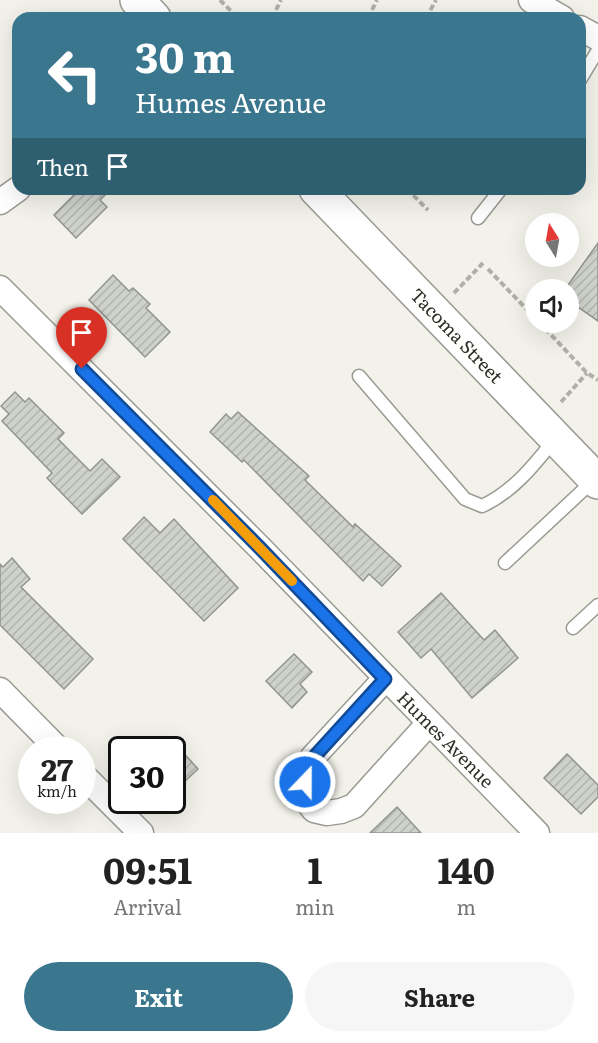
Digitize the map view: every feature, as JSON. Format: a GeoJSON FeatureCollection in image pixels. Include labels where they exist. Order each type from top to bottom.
{"type":"FeatureCollection","features":[{"type":"Feature","properties":{"kind":"street"},"geometry":{"type":"LineString","coordinates":[[137,0],[148,12]]}},
{"type":"Feature","properties":{"kind":"street"},"geometry":{"type":"LineString","coordinates":[[531,0],[552,12]]}},
{"type":"Feature","properties":{"kind":"street","name":"Tacoma Street"},"geometry":{"type":"LineString","coordinates":[[322,195],[596,480]]}},
{"type":"Feature","properties":{"kind":"street","name":"Humes Avenue"},"geometry":{"type":"LineString","coordinates":[[0,288],[260,548],[537,833]]}},
{"type":"Feature","properties":{"kind":"street"},"geometry":{"type":"LineString","coordinates":[[385,679],[314,757],[307,771],[305,782],[307,801],[314,810],[327,813],[354,806],[429,723]]}},
{"type":"Feature","properties":{"kind":"street"},"geometry":{"type":"LineString","coordinates":[[0,690],[45,736]]}},
{"type":"Feature","properties":{"kind":"street"},"geometry":{"type":"LineString","coordinates":[[96,788],[141,833]]}},
{"type":"Feature","properties":{"kind":"lane"},"geometry":{"type":"LineString","coordinates":[[586,70],[598,50]]}},
{"type":"Feature","properties":{"kind":"lane"},"geometry":{"type":"LineString","coordinates":[[478,218],[496,195]]}},
{"type":"Feature","properties":{"kind":"lane"},"geometry":{"type":"LineString","coordinates":[[359,376],[465,499],[482,506],[499,498],[528,472],[556,438]]}},
{"type":"Feature","properties":{"kind":"lane"},"geometry":{"type":"LineString","coordinates":[[505,563],[596,480]]}},
{"type":"Feature","properties":{"kind":"lane"},"geometry":{"type":"LineString","coordinates":[[573,628],[598,605]]}},
{"type":"Feature","properties":{"kind":"path"},"geometry":{"type":"LineString","coordinates":[[220,0],[232,12]]}},
{"type":"Feature","properties":{"kind":"path"},"geometry":{"type":"LineString","coordinates":[[413,195],[428,210]]}},
{"type":"Feature","properties":{"kind":"path"},"geometry":{"type":"LineString","coordinates":[[452,296],[483,263]]}},
{"type":"Feature","properties":{"kind":"path"},"geometry":{"type":"LineString","coordinates":[[488,269],[525,308]]}},
{"type":"Feature","properties":{"kind":"path"},"geometry":{"type":"LineString","coordinates":[[549,333],[587,373],[598,380]]}},
{"type":"Feature","properties":{"kind":"path"},"geometry":{"type":"LineString","coordinates":[[559,404],[587,373]]}},
{"type":"Feature","properties":{"kind":"building"},"geometry":{"type":"Polygon","coordinates":[[[74,195],[105,195],[100,200],[107,207],[76,238],[54,215],[74,195]]]}},
{"type":"Feature","properties":{"kind":"building"},"geometry":{"type":"Polygon","coordinates":[[[598,243],[598,321],[579,308],[579,279],[572,279],[598,243]]]}},
{"type":"Feature","properties":{"kind":"building"},"geometry":{"type":"Polygon","coordinates":[[[113,275],[129,291],[133,288],[150,304],[146,308],[170,332],[145,357],[89,300],[113,275]]]}},
{"type":"Feature","properties":{"kind":"building"},"geometry":{"type":"Polygon","coordinates":[[[15,392],[25,402],[29,398],[64,433],[58,439],[90,471],[102,459],[120,477],[82,514],[47,478],[52,473],[2,421],[9,414],[1,406],[15,392]]]}},
{"type":"Feature","properties":{"kind":"building"},"geometry":{"type":"Polygon","coordinates":[[[238,412],[309,476],[305,480],[353,527],[355,524],[401,566],[382,586],[369,574],[363,581],[244,460],[242,462],[210,432],[226,414],[231,419],[238,412]]]}},
{"type":"Feature","properties":{"kind":"building"},"geometry":{"type":"Polygon","coordinates":[[[144,517],[160,533],[174,519],[238,588],[204,621],[123,539],[144,517]]]}},
{"type":"Feature","properties":{"kind":"building"},"geometry":{"type":"Polygon","coordinates":[[[12,558],[30,579],[21,587],[93,659],[64,689],[0,625],[0,564],[3,567],[12,558]]]}},
{"type":"Feature","properties":{"kind":"building"},"geometry":{"type":"Polygon","coordinates":[[[441,593],[484,640],[495,630],[518,658],[472,698],[431,649],[421,658],[398,632],[441,593]]]}},
{"type":"Feature","properties":{"kind":"building"},"geometry":{"type":"Polygon","coordinates":[[[294,654],[312,672],[300,684],[307,692],[292,708],[266,681],[294,654]]]}},
{"type":"Feature","properties":{"kind":"building"},"geometry":{"type":"Polygon","coordinates":[[[567,754],[598,785],[598,797],[581,814],[544,778],[567,754]]]}},
{"type":"Feature","properties":{"kind":"building"},"geometry":{"type":"Polygon","coordinates":[[[186,756],[198,769],[186,780],[186,756]]]}},
{"type":"Feature","properties":{"kind":"building"},"geometry":{"type":"Polygon","coordinates":[[[397,807],[421,833],[370,833],[397,807]]]}},
{"type":"Feature","properties":{"kind":"slow traffic"},"geometry":{"type":"LineString","coordinates":[[213,500],[292,581]]}},
{"type":"Feature","properties":{"kind":"route"},"geometry":{"type":"LineString","coordinates":[[82,369],[260,548],[385,679],[314,757],[307,771],[305,782]]}}]}
